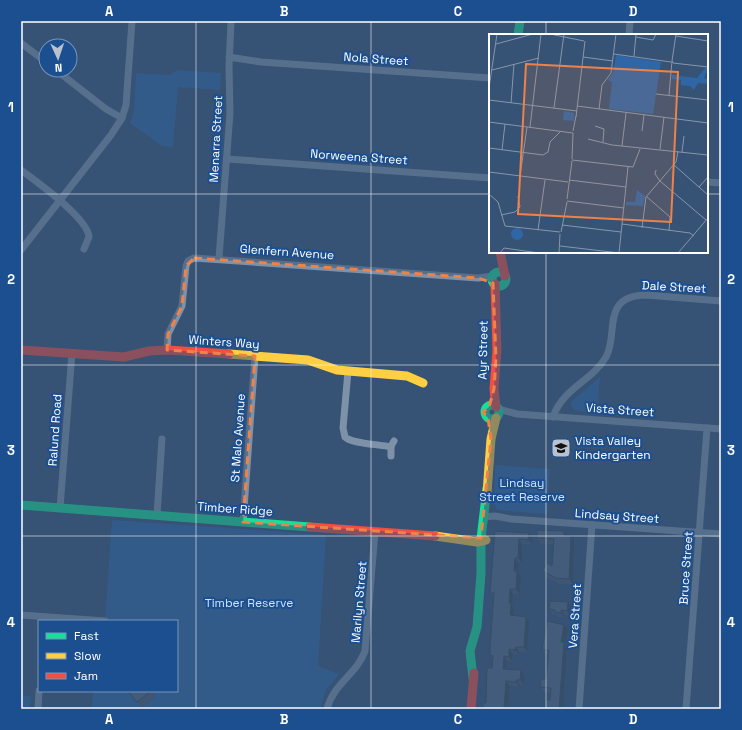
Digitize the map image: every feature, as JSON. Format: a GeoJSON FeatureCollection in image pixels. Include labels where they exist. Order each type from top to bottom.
{"type":"FeatureCollection","features":[{"type":"Feature","properties":{"kind":"street"},"geometry":{"type":"LineString","coordinates":[[21,250],[111,135],[122,118],[126,105],[132,21]]}},
{"type":"Feature","properties":{"kind":"street","name":"Menarra Street"},"geometry":{"type":"LineString","coordinates":[[219,258],[230,112],[229,60],[231,21]]}},
{"type":"Feature","properties":{"kind":"street"},"geometry":{"type":"LineString","coordinates":[[518,34],[520,21]]}},
{"type":"Feature","properties":{"kind":"street"},"geometry":{"type":"LineString","coordinates":[[629,34],[630,21]]}},
{"type":"Feature","properties":{"kind":"street"},"geometry":{"type":"LineString","coordinates":[[21,43],[38,56]]}},
{"type":"Feature","properties":{"kind":"street","name":"Nola Street"},"geometry":{"type":"LineString","coordinates":[[229,60],[489,78]]}},
{"type":"Feature","properties":{"kind":"street"},"geometry":{"type":"LineString","coordinates":[[66,78],[106,109],[122,118]]}},
{"type":"Feature","properties":{"kind":"street","name":"Norweena Street"},"geometry":{"type":"LineString","coordinates":[[227,158],[489,178]]}},
{"type":"Feature","properties":{"kind":"street"},"geometry":{"type":"LineString","coordinates":[[21,170],[59,200],[88,230],[89,240],[84,249]]}},
{"type":"Feature","properties":{"kind":"street"},"geometry":{"type":"LineString","coordinates":[[708,182],[721,183]]}},
{"type":"Feature","properties":{"kind":"street","name":"Ayr Street"},"geometry":{"type":"LineString","coordinates":[[471,709],[473,678],[470,651],[477,627],[482,540],[488,518],[484,504],[487,488],[494,412],[496,311],[500,253]]}},
{"type":"Feature","properties":{"kind":"street","name":"Glenfern Avenue"},"geometry":{"type":"LineString","coordinates":[[167,350],[168,334],[182,306],[187,263],[191,259],[198,257],[498,279]]}},
{"type":"Feature","properties":{"kind":"street","name":"Dale Street"},"geometry":{"type":"LineString","coordinates":[[553,417],[568,393],[604,360],[609,348],[614,315],[618,308],[626,300],[636,296],[646,295],[721,301]]}},
{"type":"Feature","properties":{"kind":"street","name":"Winters Way"},"geometry":{"type":"LineString","coordinates":[[21,350],[124,357],[149,351],[167,350],[308,360],[332,369],[407,376],[423,383]]}},
{"type":"Feature","properties":{"kind":"street","name":"Ralund Road"},"geometry":{"type":"LineString","coordinates":[[60,508],[72,354]]}},
{"type":"Feature","properties":{"kind":"street","name":"St Malo Avenue"},"geometry":{"type":"LineString","coordinates":[[243,522],[255,356]]}},
{"type":"Feature","properties":{"kind":"street"},"geometry":{"type":"LineString","coordinates":[[348,371],[343,428],[345,437],[354,442],[392,444],[391,456]]}},
{"type":"Feature","properties":{"kind":"street","name":"Vista Street"},"geometry":{"type":"LineString","coordinates":[[494,412],[721,428]]}},
{"type":"Feature","properties":{"kind":"street","name":"Bruce Street"},"geometry":{"type":"LineString","coordinates":[[686,709],[707,428]]}},
{"type":"Feature","properties":{"kind":"street"},"geometry":{"type":"LineString","coordinates":[[157,515],[162,439]]}},
{"type":"Feature","properties":{"kind":"street","name":"Timber Ridge"},"geometry":{"type":"LineString","coordinates":[[21,506],[482,540]]}},
{"type":"Feature","properties":{"kind":"street","name":"Lindsay Street"},"geometry":{"type":"LineString","coordinates":[[488,518],[721,534]]}},
{"type":"Feature","properties":{"kind":"street","name":"Vera Street"},"geometry":{"type":"LineString","coordinates":[[579,709],[592,525]]}},
{"type":"Feature","properties":{"kind":"street","name":"Marilyn Street"},"geometry":{"type":"LineString","coordinates":[[327,709],[336,689],[353,672],[366,651],[375,532]]}},
{"type":"Feature","properties":{"kind":"street"},"geometry":{"type":"LineString","coordinates":[[21,615],[45,619],[75,620]]}},
{"type":"Feature","properties":{"kind":"street"},"geometry":{"type":"LineString","coordinates":[[38,709],[39,692]]}},
{"type":"Feature","properties":{"kind":"highlighted area"},"geometry":{"type":"Polygon","coordinates":[[[194,258],[478,278],[493,283],[496,359],[494,389],[489,407],[483,412],[488,418],[491,439],[481,538],[243,522],[255,356],[167,350],[168,334],[182,306],[186,266],[194,258]]]}},
{"type":"Feature","properties":{"kind":"green space"},"geometry":{"type":"Polygon","coordinates":[[[177,70],[221,73],[220,90],[178,87],[173,147],[162,146],[130,123],[134,112],[136,73],[170,75],[177,70]]]}},
{"type":"Feature","properties":{"kind":"green space"},"geometry":{"type":"Polygon","coordinates":[[[600,377],[597,412],[582,412],[575,410],[571,406],[572,401],[600,377]]]}},
{"type":"Feature","properties":{"kind":"green space","name":"Lindsay Street Reserve"},"geometry":{"type":"Polygon","coordinates":[[[495,465],[550,469],[547,514],[497,510],[494,504],[495,465]]]}},
{"type":"Feature","properties":{"kind":"green space","name":"Timber Reserve"},"geometry":{"type":"Polygon","coordinates":[[[112,520],[326,535],[318,666],[339,674],[326,690],[320,709],[92,709],[93,692],[178,692],[178,620],[105,620],[112,520]]]}},
{"type":"Feature","properties":{"kind":"green space"},"geometry":{"type":"Polygon","coordinates":[[[21,695],[31,696],[30,709],[21,709],[21,695]]]}},
{"type":"Feature","properties":{"kind":"building"},"geometry":{"type":"Polygon","coordinates":[[[537,530],[564,531],[564,535],[571,535],[569,579],[556,578],[542,571],[547,563],[552,566],[554,539],[537,538],[537,530]]]}},
{"type":"Feature","properties":{"kind":"building"},"geometry":{"type":"Polygon","coordinates":[[[495,531],[529,533],[528,540],[519,539],[518,558],[515,558],[514,571],[517,571],[516,589],[510,589],[510,615],[526,617],[524,647],[516,647],[515,650],[509,649],[509,657],[504,656],[503,669],[521,670],[520,680],[516,680],[516,682],[506,681],[504,708],[508,709],[483,709],[483,703],[486,703],[487,668],[492,668],[493,656],[490,655],[490,648],[494,593],[490,593],[495,531]]]}},
{"type":"Feature","properties":{"kind":"building"},"geometry":{"type":"Polygon","coordinates":[[[550,601],[568,602],[567,611],[561,610],[561,613],[549,609],[550,601]]]}},
{"type":"Feature","properties":{"kind":"building"},"geometry":{"type":"Polygon","coordinates":[[[547,621],[564,625],[561,642],[564,642],[559,709],[545,709],[545,700],[550,700],[551,688],[540,687],[541,679],[546,679],[549,650],[542,650],[547,621]]]}},
{"type":"Feature","properties":{"kind":"building"},"geometry":{"type":"Polygon","coordinates":[[[129,692],[150,692],[137,702],[129,692]]]}},
{"type":"Feature","properties":{"kind":"traffic: fast"},"geometry":{"type":"LineString","coordinates":[[518,34],[520,21]]}},
{"type":"Feature","properties":{"kind":"traffic: fast"},"geometry":{"type":"LineString","coordinates":[[499,272],[504,274],[506,279],[504,284],[499,286],[494,284],[492,279],[494,274],[499,272]]}},
{"type":"Feature","properties":{"kind":"traffic: fast"},"geometry":{"type":"LineString","coordinates":[[492,405],[497,407],[499,412],[497,417],[492,419],[487,417],[485,412],[487,407],[492,405]]}},
{"type":"Feature","properties":{"kind":"traffic: fast"},"geometry":{"type":"LineString","coordinates":[[473,678],[470,651],[477,627],[481,573],[481,539],[487,488]]}},
{"type":"Feature","properties":{"kind":"traffic: fast"},"geometry":{"type":"LineString","coordinates":[[21,505],[310,527]]}},
{"type":"Feature","properties":{"kind":"traffic: slow"},"geometry":{"type":"LineString","coordinates":[[229,354],[308,360],[337,370],[407,376],[423,383]]}},
{"type":"Feature","properties":{"kind":"traffic: slow"},"geometry":{"type":"LineString","coordinates":[[487,493],[491,439],[496,418]]}},
{"type":"Feature","properties":{"kind":"traffic: slow"},"geometry":{"type":"LineString","coordinates":[[435,536],[477,542],[486,540]]}},
{"type":"Feature","properties":{"kind":"traffic: jam"},"geometry":{"type":"LineString","coordinates":[[500,253],[505,276]]}},
{"type":"Feature","properties":{"kind":"traffic: jam"},"geometry":{"type":"LineString","coordinates":[[495,284],[497,350],[494,389],[496,407]]}},
{"type":"Feature","properties":{"kind":"traffic: jam"},"geometry":{"type":"LineString","coordinates":[[21,350],[124,357],[149,351],[167,350],[229,354]]}},
{"type":"Feature","properties":{"kind":"traffic: jam"},"geometry":{"type":"LineString","coordinates":[[310,527],[435,536]]}},
{"type":"Feature","properties":{"kind":"traffic: jam"},"geometry":{"type":"LineString","coordinates":[[471,709],[474,673]]}},
{"type":"Feature","properties":{"kind":"place","name":"Vista Valley Kindergarten"},"geometry":{"type":"Point","coordinates":[561,448]}}]}
